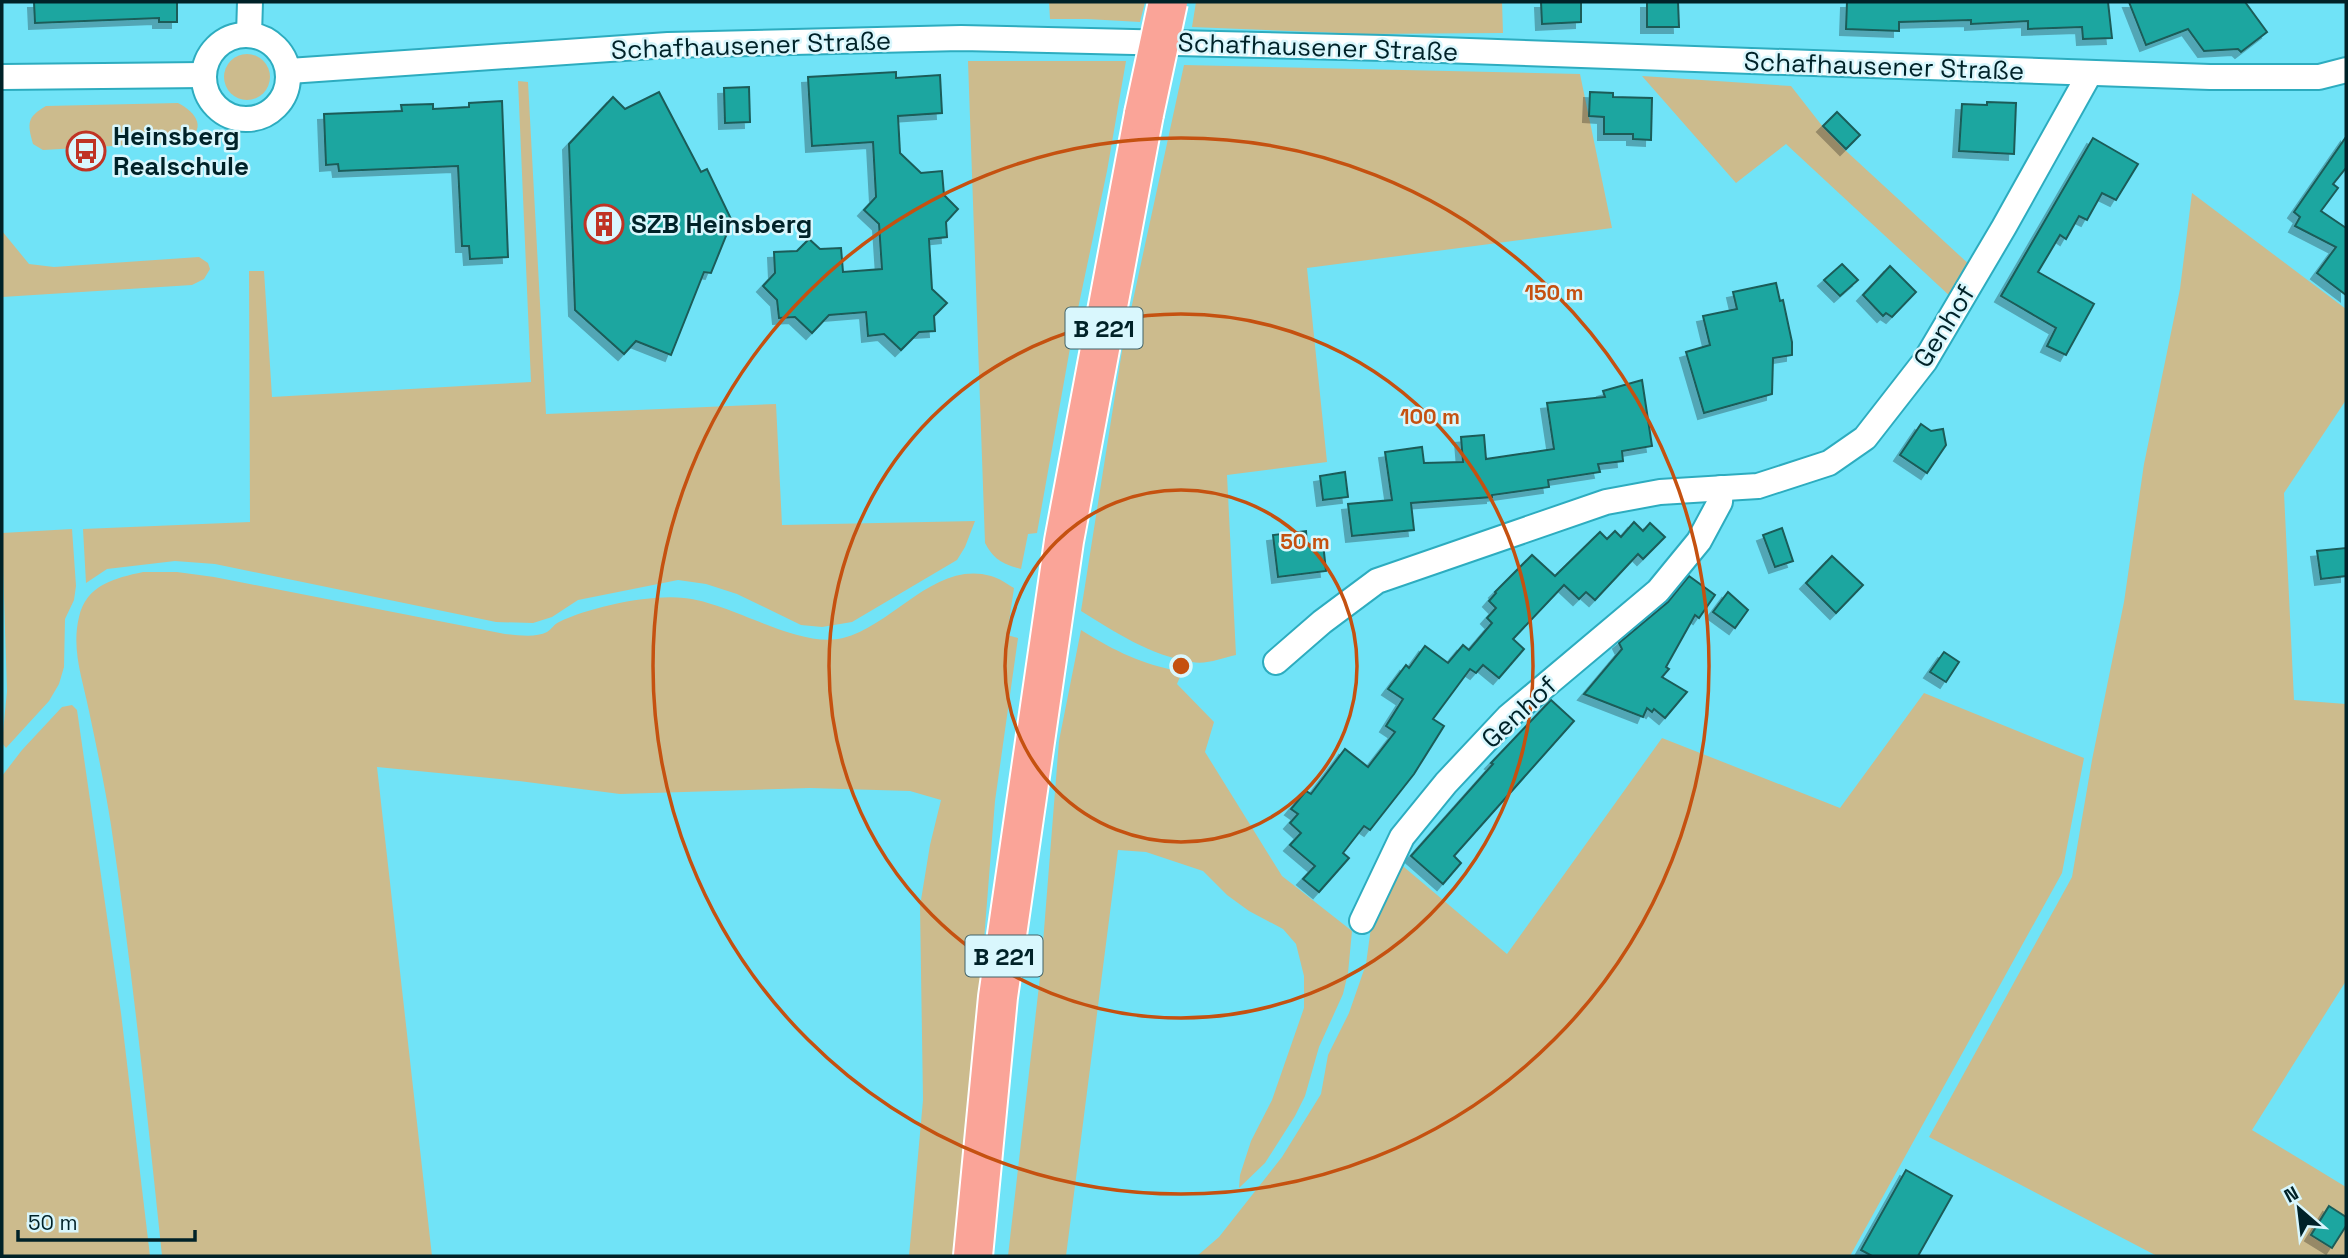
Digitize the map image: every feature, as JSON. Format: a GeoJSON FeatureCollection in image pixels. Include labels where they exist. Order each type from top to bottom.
{"type":"FeatureCollection","features":[{"type":"Feature","properties":{"kind":"main road","name":"B 221"},"geometry":{"type":"LineString","coordinates":[[973,1256],[998,997],[1064,541],[1144,114],[1168,2]]}},
{"type":"Feature","properties":{"kind":"street"},"geometry":{"type":"LineString","coordinates":[[249,34],[250,2]]}},
{"type":"Feature","properties":{"kind":"street"},"geometry":{"type":"LineString","coordinates":[[249,34],[263,38],[275,46],[284,57],[289,71],[284,96],[276,107],[253,119],[239,119],[226,114],[214,105],[206,91],[206,62],[213,50],[223,41],[235,36],[249,34]]}},
{"type":"Feature","properties":{"kind":"street","name":"Schafhausener Straße"},"geometry":{"type":"LineString","coordinates":[[289,71],[668,45],[961,38],[1384,48],[2210,77],[2319,77],[2346,70]]}},
{"type":"Feature","properties":{"kind":"street","name":"Genhof"},"geometry":{"type":"LineString","coordinates":[[1276,662],[1322,622],[1377,582],[1606,502],[1660,492],[1758,486],[1829,463],[1865,438],[1925,360],[2004,227],[2090,73]]}},
{"type":"Feature","properties":{"kind":"street"},"geometry":{"type":"LineString","coordinates":[[2,77],[204,75]]}},
{"type":"Feature","properties":{"kind":"street","name":"Genhof"},"geometry":{"type":"LineString","coordinates":[[1362,920],[1402,837],[1446,783],[1508,717],[1658,592],[1699,541],[1720,502],[1721,488]]}},
{"type":"Feature","properties":{"kind":"shaded area"},"geometry":{"type":"Polygon","coordinates":[[[1049,2],[1145,2],[1140,22],[1050,19],[1049,2]]]}},
{"type":"Feature","properties":{"kind":"shaded area"},"geometry":{"type":"Polygon","coordinates":[[[1196,2],[1502,2],[1503,33],[1363,34],[1192,27],[1196,2]]]}},
{"type":"Feature","properties":{"kind":"shaded area"},"geometry":{"type":"Polygon","coordinates":[[[247,54],[263,61],[270,77],[263,93],[247,100],[231,93],[224,77],[231,61],[247,54]]]}},
{"type":"Feature","properties":{"kind":"shaded area"},"geometry":{"type":"Polygon","coordinates":[[[968,61],[1126,61],[1037,533],[1028,534],[1021,569],[1000,560],[985,543],[968,61]]]}},
{"type":"Feature","properties":{"kind":"shaded area"},"geometry":{"type":"Polygon","coordinates":[[[1184,65],[1580,74],[1612,228],[1307,268],[1327,462],[1227,475],[1236,655],[1203,663],[1177,659],[1148,649],[1081,611],[1122,351],[1184,65]]]}},
{"type":"Feature","properties":{"kind":"shaded area"},"geometry":{"type":"Polygon","coordinates":[[[1642,76],[1791,86],[1845,150],[1972,267],[1952,298],[1786,144],[1736,183],[1642,76]]]}},
{"type":"Feature","properties":{"kind":"shaded area"},"geometry":{"type":"Polygon","coordinates":[[[518,81],[528,82],[546,414],[776,404],[782,525],[975,521],[957,560],[852,622],[822,627],[801,625],[737,594],[706,584],[678,580],[578,600],[552,617],[533,623],[496,622],[215,564],[175,561],[107,569],[86,583],[83,529],[250,522],[249,271],[264,271],[272,397],[531,382],[518,81]]]}},
{"type":"Feature","properties":{"kind":"shaded area"},"geometry":{"type":"Polygon","coordinates":[[[178,103],[190,111],[198,127],[191,137],[183,142],[43,150],[33,144],[31,137],[30,121],[46,106],[178,103]]]}},
{"type":"Feature","properties":{"kind":"shaded area"},"geometry":{"type":"Polygon","coordinates":[[[2192,193],[2346,309],[2346,400],[2284,493],[2294,700],[2346,704],[2346,981],[2252,1130],[2346,1187],[2346,1256],[2157,1256],[1929,1137],[2072,877],[2124,602],[2144,464],[2180,289],[2192,193]]]}},
{"type":"Feature","properties":{"kind":"shaded area"},"geometry":{"type":"Polygon","coordinates":[[[2,231],[29,264],[54,267],[199,257],[208,263],[210,269],[204,279],[192,285],[2,297],[2,231]]]}},
{"type":"Feature","properties":{"kind":"shaded area"},"geometry":{"type":"Polygon","coordinates":[[[72,529],[76,586],[74,600],[65,619],[64,667],[59,684],[49,701],[6,748],[2,743],[7,691],[2,533],[72,529]]]}},
{"type":"Feature","properties":{"kind":"shaded area"},"geometry":{"type":"Polygon","coordinates":[[[143,572],[177,572],[214,577],[526,636],[543,634],[572,616],[603,607],[670,597],[702,601],[785,631],[825,640],[843,638],[862,631],[933,585],[951,577],[971,574],[991,576],[1014,588],[1007,635],[1018,638],[995,801],[959,1256],[909,1256],[923,1100],[920,906],[941,800],[910,791],[810,788],[620,794],[377,767],[432,1256],[162,1256],[119,879],[76,641],[79,617],[88,597],[112,580],[143,572]]]}},
{"type":"Feature","properties":{"kind":"shaded area"},"geometry":{"type":"Polygon","coordinates":[[[1081,630],[1130,656],[1182,672],[1177,684],[1214,722],[1205,752],[1282,876],[1352,931],[1348,973],[1343,994],[1319,1047],[1305,1096],[1295,1116],[1265,1163],[1239,1188],[1240,1175],[1251,1141],[1272,1100],[1304,1008],[1304,976],[1296,944],[1283,929],[1249,911],[1227,895],[1203,871],[1146,852],[1118,850],[1066,1256],[1008,1256],[1041,968],[1059,741],[1081,630]]]}},
{"type":"Feature","properties":{"kind":"shaded area"},"geometry":{"type":"Polygon","coordinates":[[[1924,693],[2084,758],[2062,873],[1850,1256],[1197,1256],[1219,1237],[1282,1157],[1321,1094],[1328,1055],[1349,1013],[1366,964],[1372,920],[1398,862],[1507,954],[1662,738],[1840,808],[1924,693]]]}},
{"type":"Feature","properties":{"kind":"shaded area"},"geometry":{"type":"Polygon","coordinates":[[[72,705],[77,710],[121,1013],[150,1256],[2,1256],[2,776],[62,707],[72,705]]]}},
{"type":"Feature","properties":{"kind":"building"},"geometry":{"type":"Polygon","coordinates":[[[34,2],[177,2],[177,22],[159,22],[159,18],[35,23],[34,2]]]}},
{"type":"Feature","properties":{"kind":"building"},"geometry":{"type":"Polygon","coordinates":[[[1541,2],[1581,2],[1581,22],[1542,24],[1541,2]]]}},
{"type":"Feature","properties":{"kind":"building"},"geometry":{"type":"Polygon","coordinates":[[[1647,2],[1678,2],[1679,27],[1647,27],[1647,2]]]}},
{"type":"Feature","properties":{"kind":"building"},"geometry":{"type":"Polygon","coordinates":[[[1847,2],[2108,2],[2112,38],[2083,39],[2082,27],[2028,29],[2028,21],[1971,24],[1971,20],[1899,22],[1899,31],[1846,29],[1847,2]]]}},
{"type":"Feature","properties":{"kind":"building"},"geometry":{"type":"Polygon","coordinates":[[[2129,2],[2245,2],[2267,32],[2241,52],[2238,49],[2204,51],[2188,29],[2146,45],[2129,2]]]}},
{"type":"Feature","properties":{"kind":"building"},"geometry":{"type":"Polygon","coordinates":[[[896,72],[896,78],[940,75],[942,113],[898,116],[900,153],[921,173],[942,171],[944,195],[958,209],[946,222],[947,237],[929,239],[932,289],[947,303],[934,316],[935,331],[919,332],[901,350],[884,334],[868,336],[866,312],[829,315],[812,333],[795,317],[779,318],[777,300],[763,286],[775,273],[774,252],[797,251],[809,239],[820,249],[841,248],[843,272],[882,269],[879,224],[864,210],[876,197],[873,142],[812,146],[808,77],[896,72]]]}},
{"type":"Feature","properties":{"kind":"building"},"geometry":{"type":"Polygon","coordinates":[[[749,87],[750,122],[725,123],[724,88],[749,87]]]}},
{"type":"Feature","properties":{"kind":"building","name":"SZB Heinsberg"},"geometry":{"type":"Polygon","coordinates":[[[659,92],[701,172],[707,169],[732,221],[711,273],[704,272],[671,355],[636,341],[624,354],[575,310],[569,144],[613,97],[625,109],[659,92]]]}},
{"type":"Feature","properties":{"kind":"building"},"geometry":{"type":"Polygon","coordinates":[[[1590,92],[1613,93],[1613,97],[1652,98],[1651,140],[1633,139],[1633,134],[1604,134],[1604,117],[1589,116],[1590,92]]]}},
{"type":"Feature","properties":{"kind":"building"},"geometry":{"type":"Polygon","coordinates":[[[502,101],[508,257],[470,259],[469,246],[462,246],[458,166],[339,171],[338,164],[326,165],[324,114],[402,111],[401,105],[433,104],[433,109],[469,107],[469,103],[502,101]]]}},
{"type":"Feature","properties":{"kind":"building"},"geometry":{"type":"Polygon","coordinates":[[[1987,102],[2016,103],[2014,154],[1959,151],[1962,104],[1987,105],[1987,102]]]}},
{"type":"Feature","properties":{"kind":"building"},"geometry":{"type":"Polygon","coordinates":[[[1837,112],[1860,135],[1846,149],[1823,126],[1837,112]]]}},
{"type":"Feature","properties":{"kind":"building"},"geometry":{"type":"Polygon","coordinates":[[[2346,137],[2346,168],[2333,184],[2338,188],[2321,211],[2346,228],[2346,295],[2317,273],[2336,247],[2295,226],[2300,217],[2294,212],[2346,137]]]}},
{"type":"Feature","properties":{"kind":"building"},"geometry":{"type":"Polygon","coordinates":[[[2093,138],[2138,164],[2116,200],[2102,193],[2087,220],[2079,216],[2066,239],[2060,235],[2038,272],[2094,304],[2066,355],[2047,346],[2056,328],[2001,296],[2093,138]]]}},
{"type":"Feature","properties":{"kind":"building"},"geometry":{"type":"Polygon","coordinates":[[[1842,264],[1858,280],[1840,296],[1824,280],[1842,264]]]}},
{"type":"Feature","properties":{"kind":"building"},"geometry":{"type":"Polygon","coordinates":[[[1890,266],[1916,292],[1892,317],[1886,313],[1883,316],[1863,295],[1890,266]]]}},
{"type":"Feature","properties":{"kind":"building"},"geometry":{"type":"Polygon","coordinates":[[[1776,283],[1780,301],[1783,300],[1792,355],[1773,358],[1772,394],[1704,413],[1686,352],[1710,345],[1703,316],[1737,309],[1733,292],[1776,283]]]}},
{"type":"Feature","properties":{"kind":"building"},"geometry":{"type":"Polygon","coordinates":[[[1642,380],[1652,446],[1622,451],[1623,461],[1598,464],[1600,472],[1548,480],[1549,487],[1492,497],[1411,503],[1414,530],[1352,536],[1348,504],[1392,500],[1385,452],[1422,447],[1424,463],[1463,462],[1461,437],[1484,435],[1486,459],[1554,449],[1547,403],[1605,397],[1603,391],[1642,380]]]}},
{"type":"Feature","properties":{"kind":"building"},"geometry":{"type":"Polygon","coordinates":[[[1921,424],[1931,431],[1943,429],[1946,445],[1927,473],[1900,455],[1921,424]]]}},
{"type":"Feature","properties":{"kind":"building"},"geometry":{"type":"Polygon","coordinates":[[[1345,472],[1348,497],[1323,500],[1320,476],[1345,472]]]}},
{"type":"Feature","properties":{"kind":"building"},"geometry":{"type":"Polygon","coordinates":[[[1634,522],[1643,531],[1650,523],[1665,537],[1643,559],[1638,554],[1595,600],[1586,592],[1579,599],[1564,585],[1513,639],[1524,649],[1499,678],[1483,665],[1476,673],[1470,669],[1433,719],[1444,726],[1414,774],[1370,830],[1364,826],[1343,853],[1349,858],[1319,892],[1303,879],[1315,866],[1290,845],[1301,833],[1290,823],[1298,814],[1291,809],[1306,791],[1311,794],[1345,749],[1368,767],[1395,732],[1386,726],[1403,699],[1388,689],[1406,665],[1409,668],[1425,646],[1448,663],[1463,645],[1469,650],[1492,623],[1487,618],[1496,608],[1489,601],[1532,555],[1555,576],[1600,532],[1607,539],[1615,531],[1621,537],[1634,522]]]}},
{"type":"Feature","properties":{"kind":"building"},"geometry":{"type":"Polygon","coordinates":[[[1782,528],[1793,561],[1775,567],[1763,535],[1782,528]]]}},
{"type":"Feature","properties":{"kind":"building"},"geometry":{"type":"Polygon","coordinates":[[[1306,531],[1307,545],[1323,543],[1326,571],[1278,577],[1273,535],[1306,531]]]}},
{"type":"Feature","properties":{"kind":"building"},"geometry":{"type":"Polygon","coordinates":[[[2346,548],[2346,576],[2321,579],[2317,551],[2346,548]]]}},
{"type":"Feature","properties":{"kind":"building"},"geometry":{"type":"Polygon","coordinates":[[[1832,556],[1863,585],[1836,613],[1806,583],[1832,556]]]}},
{"type":"Feature","properties":{"kind":"building"},"geometry":{"type":"Polygon","coordinates":[[[1689,576],[1715,595],[1699,618],[1695,615],[1666,667],[1669,669],[1662,677],[1687,692],[1665,718],[1654,709],[1652,712],[1647,708],[1643,717],[1584,694],[1622,649],[1619,643],[1668,602],[1689,576]]]}},
{"type":"Feature","properties":{"kind":"building"},"geometry":{"type":"Polygon","coordinates":[[[1728,592],[1748,610],[1735,628],[1713,612],[1728,592]]]}},
{"type":"Feature","properties":{"kind":"building"},"geometry":{"type":"Polygon","coordinates":[[[1944,652],[1959,662],[1946,682],[1930,672],[1944,652]]]}},
{"type":"Feature","properties":{"kind":"building"},"geometry":{"type":"Polygon","coordinates":[[[1551,700],[1574,721],[1454,856],[1461,863],[1443,884],[1411,856],[1493,764],[1491,763],[1551,700]]]}},
{"type":"Feature","properties":{"kind":"building"},"geometry":{"type":"Polygon","coordinates":[[[1906,1170],[1952,1196],[1918,1256],[1872,1256],[1861,1250],[1906,1170]]]}},
{"type":"Feature","properties":{"kind":"building"},"geometry":{"type":"Polygon","coordinates":[[[2329,1206],[2346,1217],[2346,1226],[2332,1248],[2311,1235],[2329,1206]]]}},
{"type":"Feature","properties":{"kind":"place","name":"Heinsberg Realschule"},"geometry":{"type":"Point","coordinates":[86,151]}},
{"type":"Feature","properties":{"kind":"place","name":"SZB Heinsberg"},"geometry":{"type":"Point","coordinates":[604,224]}}]}
